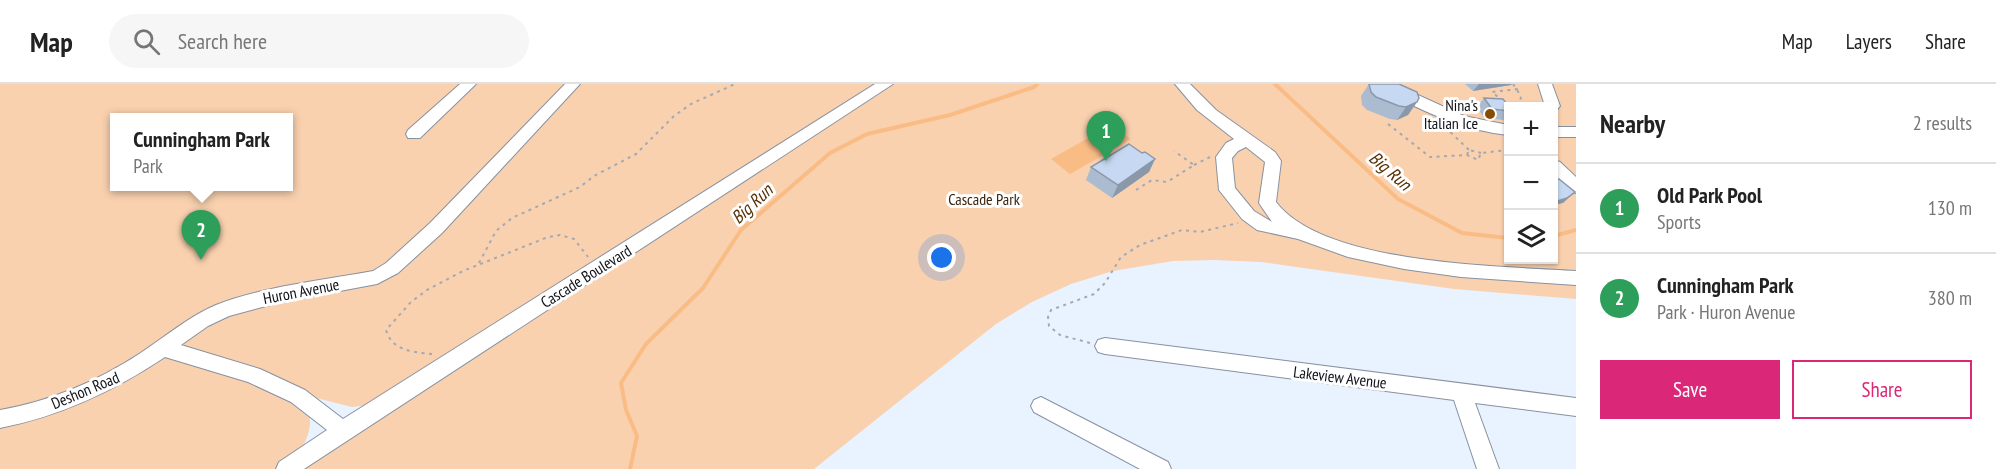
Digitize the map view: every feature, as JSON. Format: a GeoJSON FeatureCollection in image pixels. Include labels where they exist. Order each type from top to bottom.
{"type":"FeatureCollection","features":[{"type":"Feature","properties":{"kind":"street"},"geometry":{"type":"LineString","coordinates":[[414,135],[469,84]]}},
{"type":"Feature","properties":{"kind":"street","name":"Huron Avenue"},"geometry":{"type":"LineString","coordinates":[[163,348],[201,321],[224,310],[280,295],[377,277],[392,268],[436,228],[573,84]]}},
{"type":"Feature","properties":{"kind":"street","name":"Cascade Boulevard"},"geometry":{"type":"LineString","coordinates":[[287,469],[886,84]]}},
{"type":"Feature","properties":{"kind":"street"},"geometry":{"type":"LineString","coordinates":[[1182,84],[1207,120],[1265,150],[1273,161],[1267,203],[1287,226],[1319,242]]}},
{"type":"Feature","properties":{"kind":"street"},"geometry":{"type":"LineString","coordinates":[[1382,84],[1441,114],[1504,129]]}},
{"type":"Feature","properties":{"kind":"street"},"geometry":{"type":"LineString","coordinates":[[1545,84],[1551,102]]}},
{"type":"Feature","properties":{"kind":"street"},"geometry":{"type":"LineString","coordinates":[[1558,132],[1576,132]]}},
{"type":"Feature","properties":{"kind":"street"},"geometry":{"type":"LineString","coordinates":[[1246,140],[1227,152],[1224,157],[1224,175],[1231,196],[1252,218],[1263,225],[1376,258],[1407,264],[1576,278]]}},
{"type":"Feature","properties":{"kind":"street"},"geometry":{"type":"LineString","coordinates":[[1558,170],[1576,187]]}},
{"type":"Feature","properties":{"kind":"street","name":"Lakeview Avenue"},"geometry":{"type":"LineString","coordinates":[[1105,346],[1576,406]]}},
{"type":"Feature","properties":{"kind":"street"},"geometry":{"type":"LineString","coordinates":[[163,348],[253,375],[298,396],[343,431]]}},
{"type":"Feature","properties":{"kind":"street","name":"Deshon Road"},"geometry":{"type":"LineString","coordinates":[[0,419],[67,401],[105,386],[163,348]]}},
{"type":"Feature","properties":{"kind":"street"},"geometry":{"type":"LineString","coordinates":[[1462,393],[1488,469]]}},
{"type":"Feature","properties":{"kind":"street"},"geometry":{"type":"LineString","coordinates":[[1041,406],[1160,469]]}},
{"type":"Feature","properties":{"kind":"path"},"geometry":{"type":"LineString","coordinates":[[479,263],[496,231],[512,218],[580,187],[594,176],[636,154],[674,116],[691,104],[735,84]]}},
{"type":"Feature","properties":{"kind":"path"},"geometry":{"type":"LineString","coordinates":[[1513,84],[1521,96],[1520,102]]}},
{"type":"Feature","properties":{"kind":"path"},"geometry":{"type":"LineString","coordinates":[[1504,102],[1492,92],[1518,89]]}},
{"type":"Feature","properties":{"kind":"path"},"geometry":{"type":"LineString","coordinates":[[1388,124],[1430,157],[1467,155],[1478,160],[1481,153]]}},
{"type":"Feature","properties":{"kind":"path"},"geometry":{"type":"LineString","coordinates":[[1467,155],[1469,150],[1481,153],[1504,151]]}},
{"type":"Feature","properties":{"kind":"path"},"geometry":{"type":"LineString","coordinates":[[1137,190],[1152,180],[1167,182],[1194,165],[1174,151]]}},
{"type":"Feature","properties":{"kind":"path"},"geometry":{"type":"LineString","coordinates":[[1105,346],[1060,335],[1049,326],[1048,317],[1051,310],[1094,294],[1120,262],[1121,257],[1140,245],[1182,230],[1200,232],[1228,227],[1252,218]]}},
{"type":"Feature","properties":{"kind":"path"},"geometry":{"type":"LineString","coordinates":[[437,355],[396,347],[390,342],[386,330],[414,300],[479,263],[544,238],[564,235],[578,241],[597,269]]}},
{"type":"Feature","properties":{"kind":"green space","name":"Cascade Park"},"geometry":{"type":"Polygon","coordinates":[[[0,84],[1576,84],[1576,299],[1454,289],[1262,262],[1173,261],[1113,271],[1071,284],[1032,302],[996,324],[814,469],[0,469],[0,84]],[[263,379],[298,396],[309,414],[309,432],[291,466],[385,403],[352,407],[320,399],[263,379]]]}},
{"type":"Feature","properties":{"kind":"shaded area"},"geometry":{"type":"Polygon","coordinates":[[[1111,125],[1131,139],[1070,174],[1051,159],[1111,125]]]}},
{"type":"Feature","properties":{"kind":"building"},"geometry":{"type":"Polygon","coordinates":[[[1369,84],[1399,84],[1417,92],[1419,98],[1417,102],[1406,107],[1399,106],[1376,97],[1371,92],[1369,84]]]}},
{"type":"Feature","properties":{"kind":"building"},"geometry":{"type":"Polygon","coordinates":[[[1484,98],[1503,99],[1505,102],[1504,110],[1492,109],[1484,98]]]}},
{"type":"Feature","properties":{"kind":"building"},"geometry":{"type":"Polygon","coordinates":[[[1129,144],[1155,159],[1118,185],[1091,167],[1129,144]]]}},
{"type":"Feature","properties":{"kind":"building"},"geometry":{"type":"Polygon","coordinates":[[[1558,179],[1575,192],[1558,201],[1558,179]]]}},
{"type":"Feature","properties":{"kind":"waterway","name":"Big Run"},"geometry":{"type":"LineString","coordinates":[[630,469],[637,436],[626,410],[621,383],[646,344],[703,288],[741,230],[830,153],[867,134],[950,115],[1034,87],[1037,84]]}},
{"type":"Feature","properties":{"kind":"waterway","name":"Big Run"},"geometry":{"type":"LineString","coordinates":[[1275,84],[1398,199],[1462,233],[1504,238]]}},
{"type":"Feature","properties":{"kind":"waterway","name":"Big Run"},"geometry":{"type":"LineString","coordinates":[[1558,235],[1576,230]]}},
{"type":"Feature","properties":{"kind":"place","name":"Nina's Italian Ice"},"geometry":{"type":"Point","coordinates":[1490,114]}},
{"type":"Feature","properties":{"kind":"place","name":"Old Park Pool"},"geometry":{"type":"Point","coordinates":[1106,161]}},
{"type":"Feature","properties":{"kind":"place","name":"Cunningham Park"},"geometry":{"type":"Point","coordinates":[201,260]}}]}
